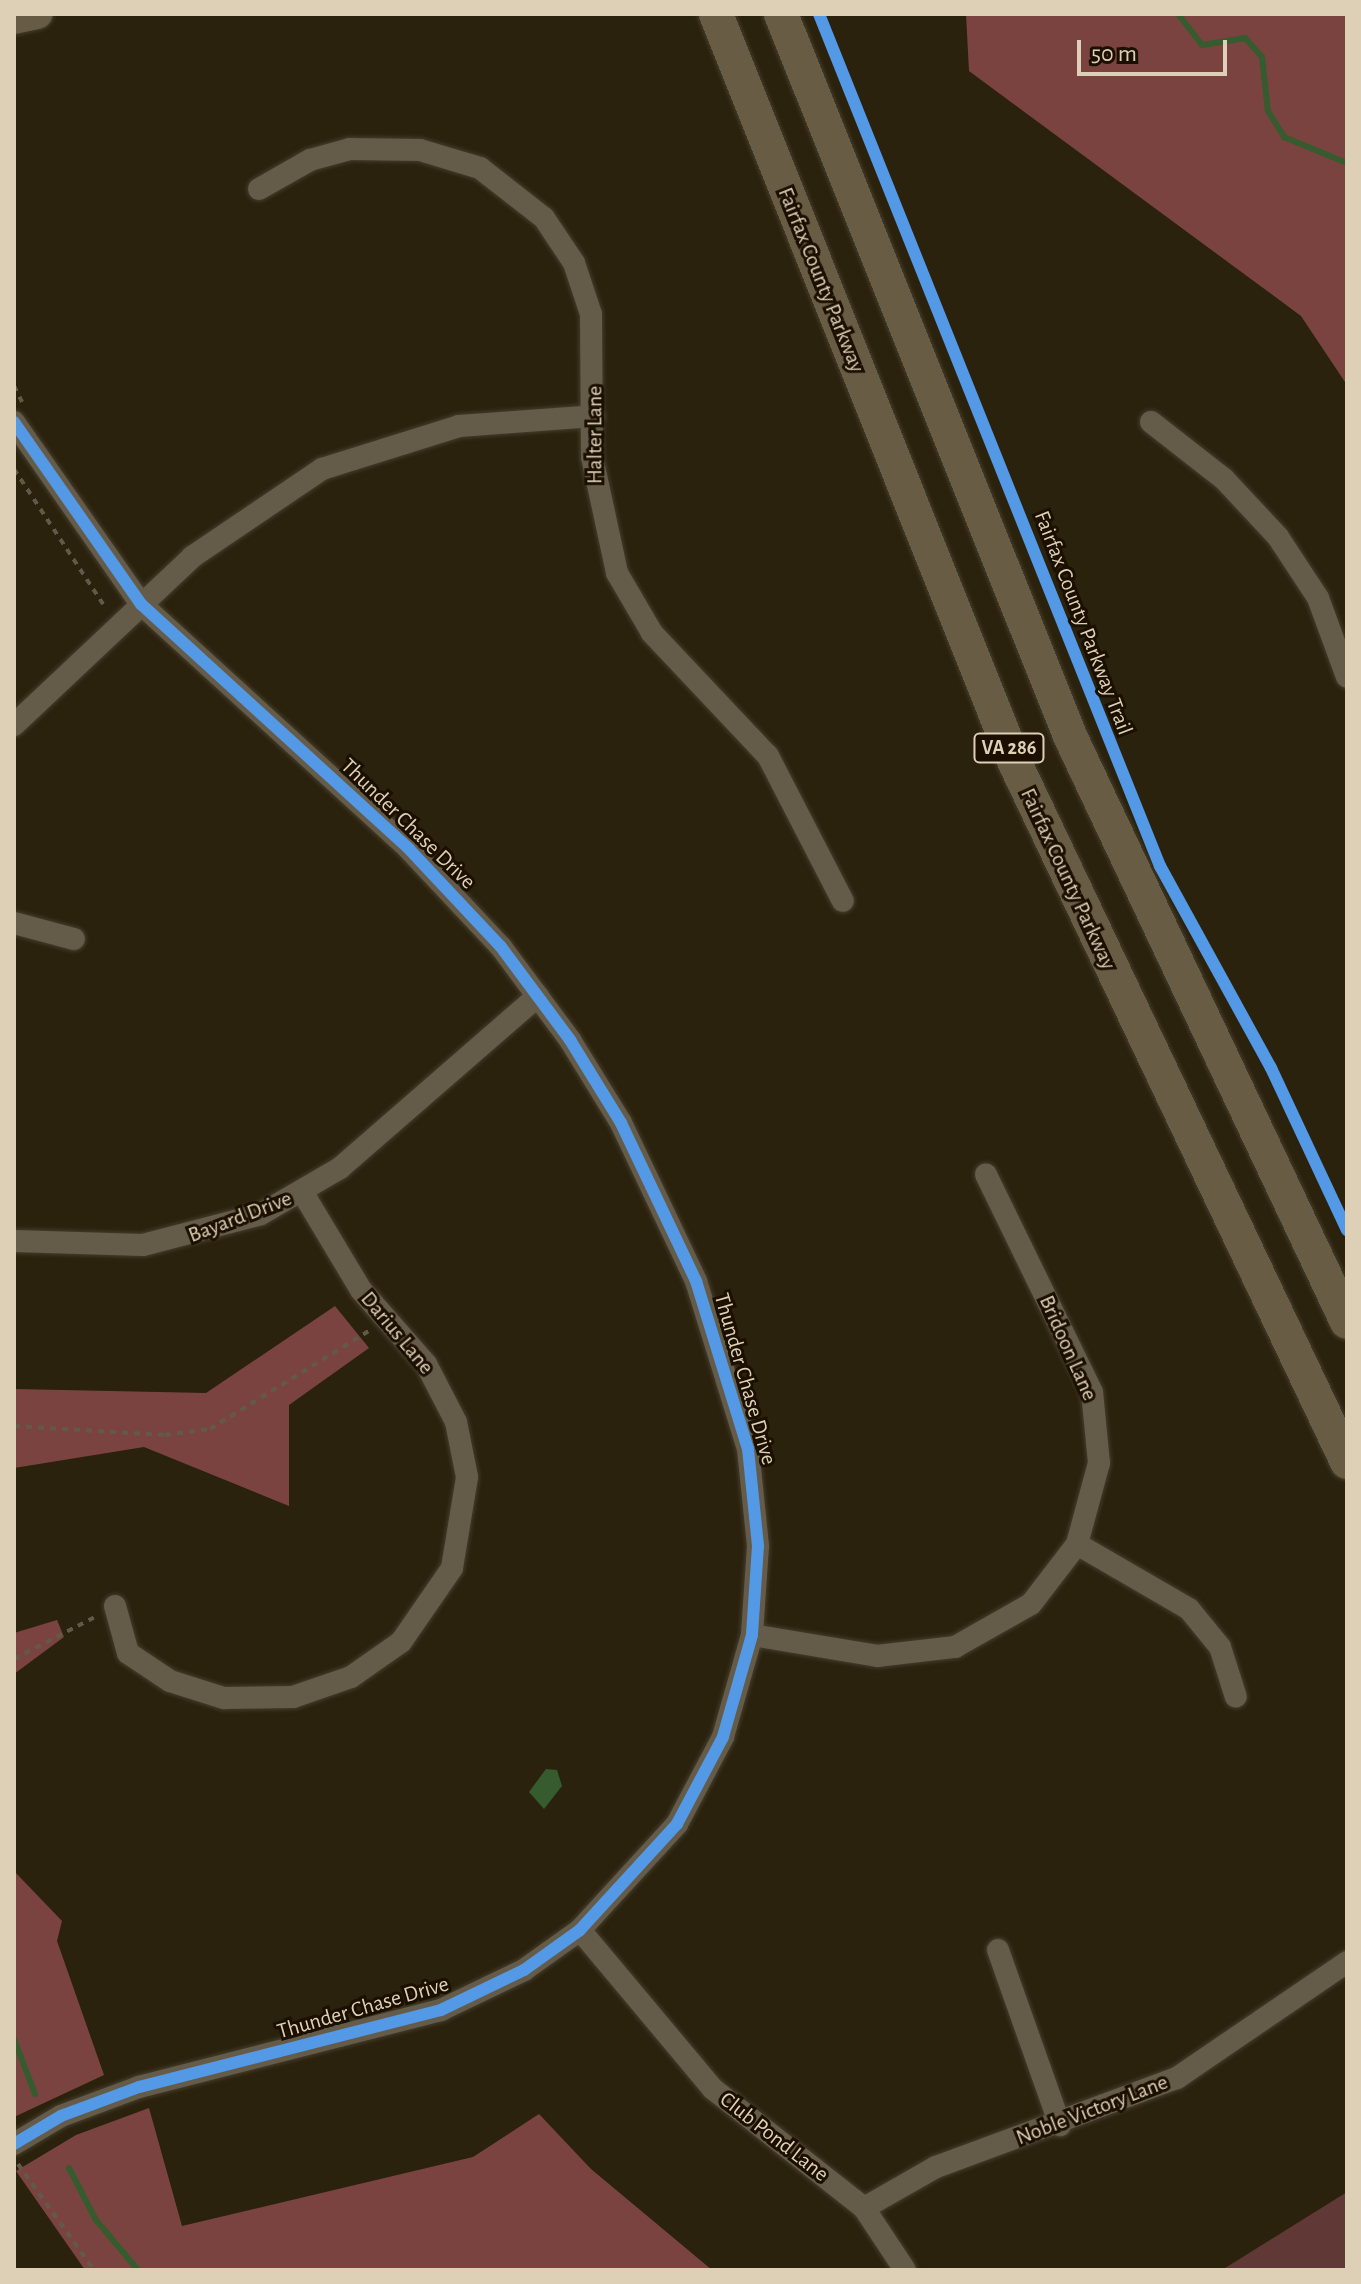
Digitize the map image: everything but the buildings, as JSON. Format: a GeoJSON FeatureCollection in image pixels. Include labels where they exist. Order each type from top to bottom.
{"type":"FeatureCollection","features":[{"type":"Feature","properties":{"kind":"highway","name":"Fairfax County Parkway"},"geometry":{"type":"LineString","coordinates":[[716,14],[1021,777],[1347,1462]]}},
{"type":"Feature","properties":{"kind":"highway","name":"VA 286"},"geometry":{"type":"LineString","coordinates":[[781,14],[1070,736],[1347,1322]]}},
{"type":"Feature","properties":{"kind":"main road"},"geometry":{"type":"LineString","coordinates":[[14,19],[37,14]]}},
{"type":"Feature","properties":{"kind":"street","name":"Halter Lane"},"geometry":{"type":"LineString","coordinates":[[259,189],[310,160],[388,147],[451,157],[494,177],[544,218],[583,285],[596,349],[594,416],[597,505],[633,605],[768,756],[843,901]]}},
{"type":"Feature","properties":{"kind":"street"},"geometry":{"type":"LineString","coordinates":[[14,725],[141,604],[233,524],[359,453],[459,426],[594,416]]}},
{"type":"Feature","properties":{"kind":"street","name":"Thunder Chase Drive"},"geometry":{"type":"LineString","coordinates":[[14,422],[141,604],[409,849],[538,996],[658,1195],[726,1370],[754,1489],[752,1635],[739,1691],[702,1782],[649,1861],[580,1930],[524,1970],[441,2010],[139,2087],[61,2116],[15,2144]]}},
{"type":"Feature","properties":{"kind":"street"},"geometry":{"type":"LineString","coordinates":[[1151,422],[1224,479],[1278,537],[1318,598],[1347,677]]}},
{"type":"Feature","properties":{"kind":"street"},"geometry":{"type":"LineString","coordinates":[[14,923],[74,939]]}},
{"type":"Feature","properties":{"kind":"street","name":"Bayard Drive"},"geometry":{"type":"LineString","coordinates":[[14,1241],[93,1247],[179,1240],[303,1193],[538,996]]}},
{"type":"Feature","properties":{"kind":"street","name":"Bridoon Lane"},"geometry":{"type":"LineString","coordinates":[[752,1635],[877,1656],[955,1647],[1031,1604],[1077,1544],[1099,1463],[1092,1392],[986,1175]]}},
{"type":"Feature","properties":{"kind":"street","name":"Darius Lane"},"geometry":{"type":"LineString","coordinates":[[115,1606],[119,1638],[140,1665],[224,1698],[259,1701],[327,1688],[401,1642],[452,1568],[467,1477],[441,1388],[385,1320],[303,1193]]}},
{"type":"Feature","properties":{"kind":"street"},"geometry":{"type":"LineString","coordinates":[[1077,1544],[1189,1609],[1220,1647],[1236,1697]]}},
{"type":"Feature","properties":{"kind":"street","name":"Club Pond Lane"},"geometry":{"type":"LineString","coordinates":[[580,1930],[713,2089],[864,2208],[905,2270]]}},
{"type":"Feature","properties":{"kind":"street"},"geometry":{"type":"LineString","coordinates":[[998,1950],[1060,2125]]}},
{"type":"Feature","properties":{"kind":"street","name":"Noble Victory Lane"},"geometry":{"type":"LineString","coordinates":[[864,2208],[936,2167],[1118,2105],[1234,2046],[1347,1962]]}},
{"type":"Feature","properties":{"kind":"path"},"geometry":{"type":"LineString","coordinates":[[14,469],[103,604]]}},
{"type":"Feature","properties":{"kind":"path"},"geometry":{"type":"LineString","coordinates":[[14,1426],[152,1434],[210,1429],[385,1320]]}},
{"type":"Feature","properties":{"kind":"path"},"geometry":{"type":"LineString","coordinates":[[14,1659],[115,1606]]}},
{"type":"Feature","properties":{"kind":"path"},"geometry":{"type":"LineString","coordinates":[[15,2144],[94,2270]]}},
{"type":"Feature","properties":{"kind":"shaded area"},"geometry":{"type":"Polygon","coordinates":[[[966,14],[1347,14],[1347,385],[1301,316],[969,71],[966,14]]]}},
{"type":"Feature","properties":{"kind":"shaded area"},"geometry":{"type":"Polygon","coordinates":[[[335,1306],[369,1348],[289,1405],[289,1506],[144,1447],[14,1468],[14,1389],[206,1393],[335,1306]]]}},
{"type":"Feature","properties":{"kind":"shaded area"},"geometry":{"type":"Polygon","coordinates":[[[57,1620],[64,1637],[14,1674],[14,1633],[57,1620]]]}},
{"type":"Feature","properties":{"kind":"shaded area"},"geometry":{"type":"Polygon","coordinates":[[[546,1769],[557,1770],[562,1786],[544,1809],[529,1792],[546,1769]]]}},
{"type":"Feature","properties":{"kind":"shaded area"},"geometry":{"type":"Polygon","coordinates":[[[14,1871],[62,1921],[57,1941],[104,2075],[14,2117],[14,1871]]]}},
{"type":"Feature","properties":{"kind":"shaded area"},"geometry":{"type":"Polygon","coordinates":[[[149,2108],[182,2226],[473,2157],[539,2114],[591,2169],[712,2270],[85,2270],[16,2171],[76,2135],[149,2108]]]}},
{"type":"Feature","properties":{"kind":"shaded area"},"geometry":{"type":"Polygon","coordinates":[[[1347,2192],[1347,2270],[1222,2270],[1347,2192]]]}},
{"type":"Feature","properties":{"kind":"waterway"},"geometry":{"type":"LineString","coordinates":[[1178,14],[1202,45],[1245,38],[1262,57],[1268,111],[1284,137],[1347,163]]}},
{"type":"Feature","properties":{"kind":"waterway"},"geometry":{"type":"LineString","coordinates":[[14,2039],[35,2094]]}},
{"type":"Feature","properties":{"kind":"waterway"},"geometry":{"type":"LineString","coordinates":[[69,2168],[96,2220],[138,2270]]}},
{"type":"Feature","properties":{"kind":"cycle path","name":"Fairfax County Parkway Trail"},"geometry":{"type":"LineString","coordinates":[[819,14],[1160,866],[1271,1068],[1347,1230]]}},
{"type":"Feature","properties":{"kind":"cycle path"},"geometry":{"type":"LineString","coordinates":[[14,422],[141,604],[409,849],[501,947],[570,1040],[621,1123],[696,1281],[748,1449],[758,1546],[752,1635],[723,1737],[677,1824],[580,1930],[524,1970],[441,2010],[139,2087],[61,2116],[14,2144]]}}]}
